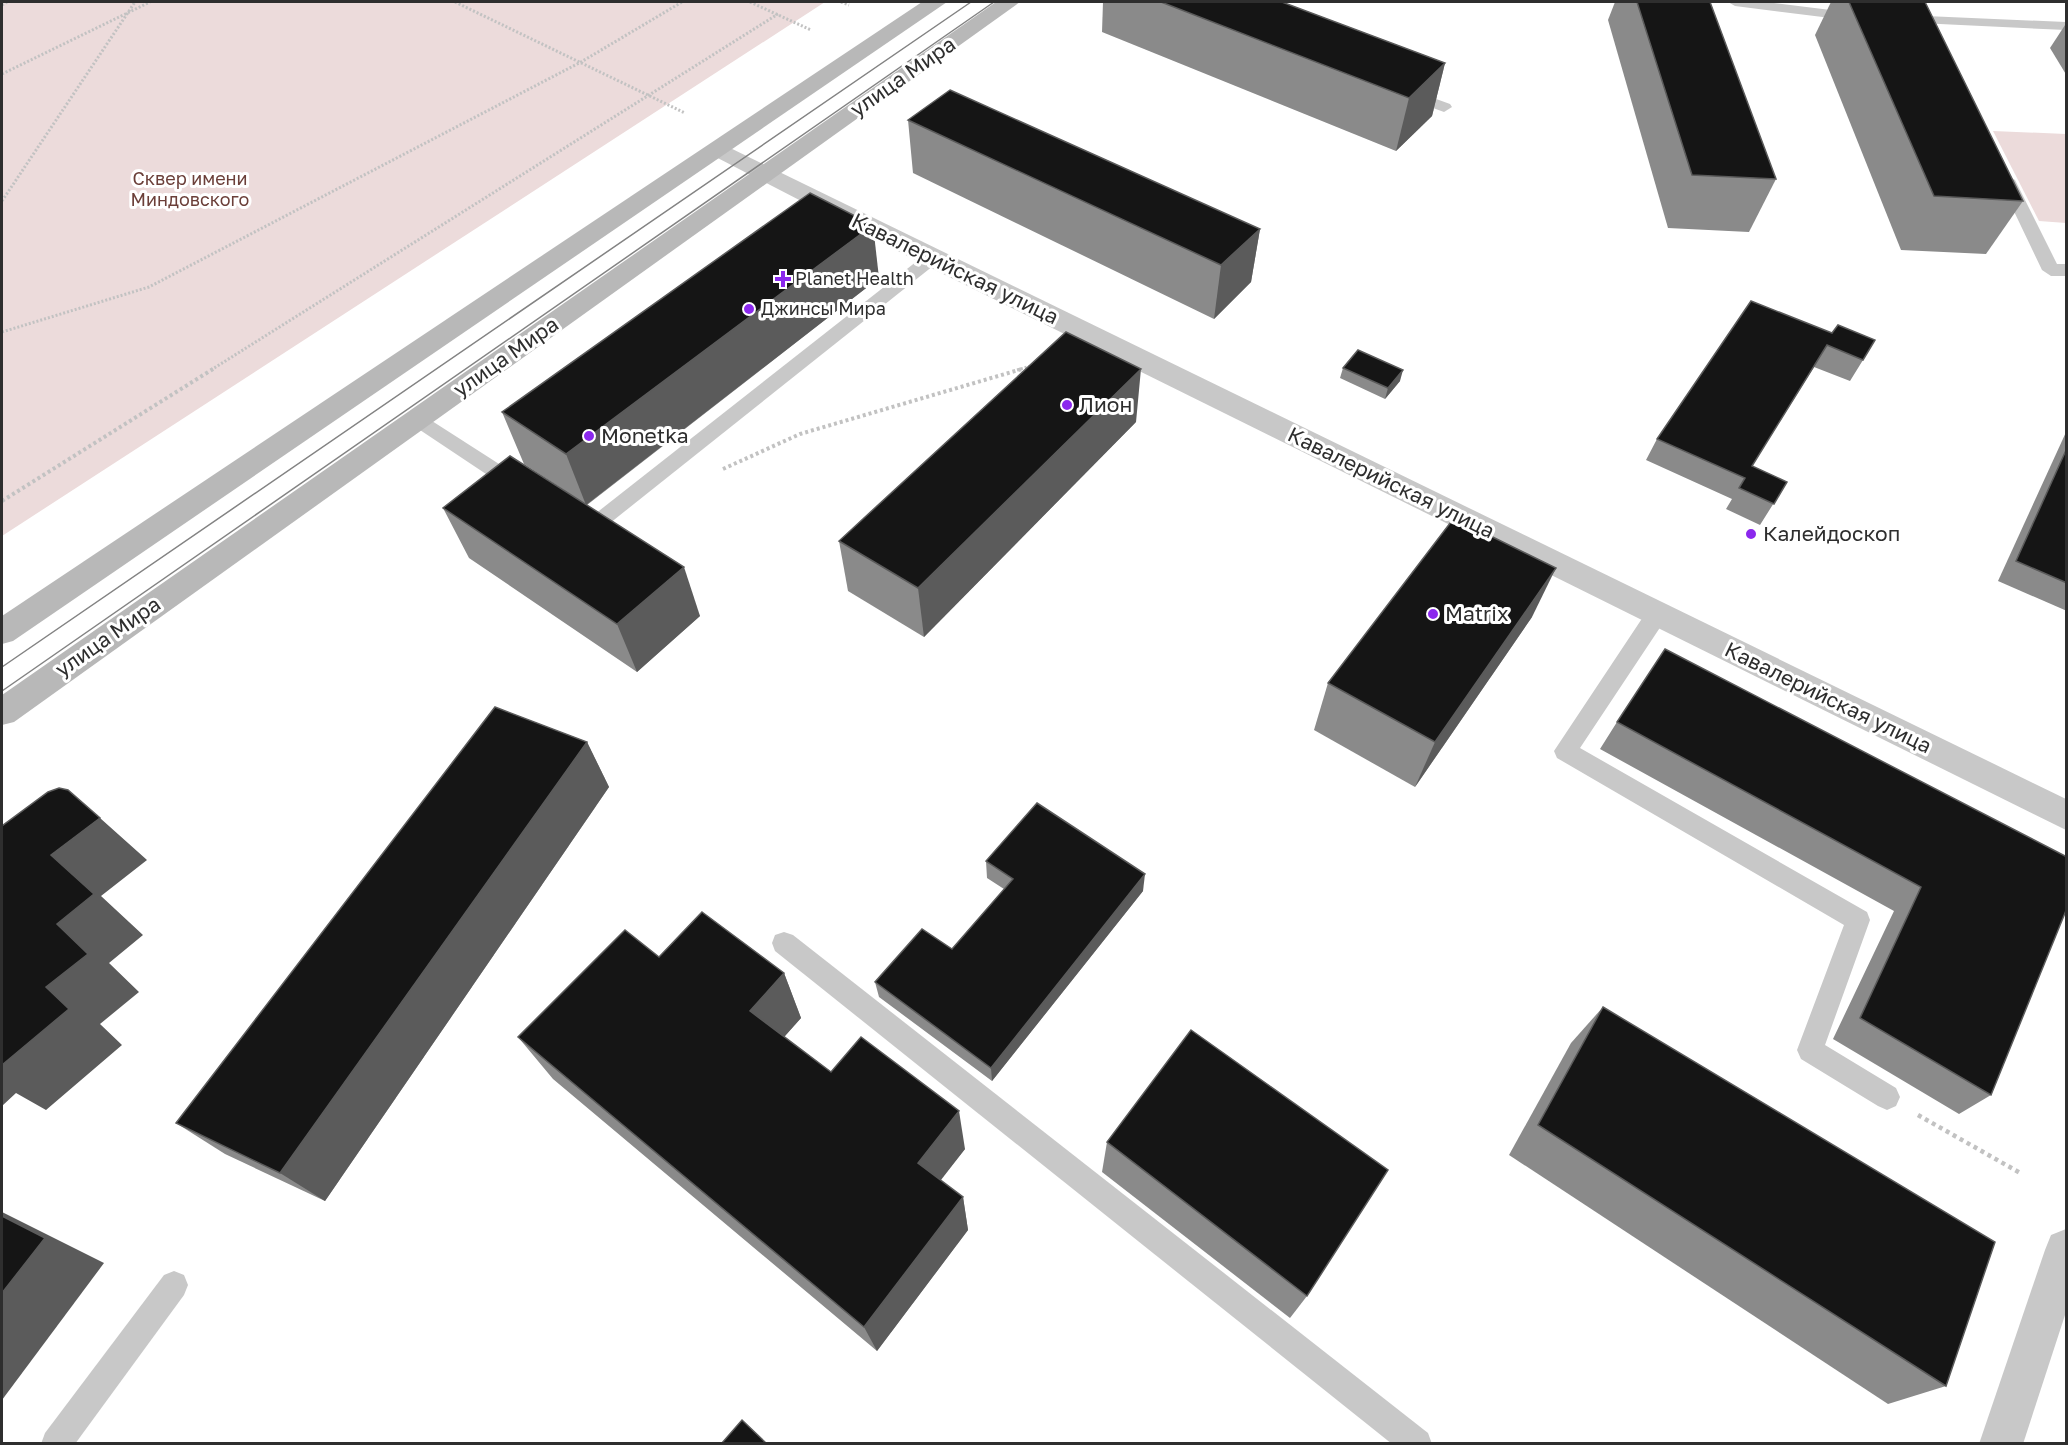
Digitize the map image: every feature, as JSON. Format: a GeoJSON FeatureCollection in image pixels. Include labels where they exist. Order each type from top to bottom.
{"type":"FeatureCollection","features":[{"type":"Feature","properties":{"kind":"main road","name":"улица Мира"},"geometry":{"type":"LineString","coordinates":[[2,632],[936,2]]}},
{"type":"Feature","properties":{"kind":"main road","name":"улица Мира"},"geometry":{"type":"LineString","coordinates":[[2,712],[1010,2]]}},
{"type":"Feature","properties":{"kind":"street","name":"Кавалерийская улица"},"geometry":{"type":"LineString","coordinates":[[718,149],[932,258],[2067,815]]}},
{"type":"Feature","properties":{"kind":"street"},"geometry":{"type":"LineString","coordinates":[[2001,1443],[2067,1250]]}},
{"type":"Feature","properties":{"kind":"lane"},"geometry":{"type":"LineString","coordinates":[[1735,2],[1879,18],[2067,26]]}},
{"type":"Feature","properties":{"kind":"lane"},"geometry":{"type":"LineString","coordinates":[[1927,20],[1937,41]]}},
{"type":"Feature","properties":{"kind":"lane"},"geometry":{"type":"LineString","coordinates":[[1388,87],[1444,107]]}},
{"type":"Feature","properties":{"kind":"lane"},"geometry":{"type":"LineString","coordinates":[[2000,166],[2051,270],[2067,270]]}},
{"type":"Feature","properties":{"kind":"lane"},"geometry":{"type":"LineString","coordinates":[[588,530],[932,258]]}},
{"type":"Feature","properties":{"kind":"lane"},"geometry":{"type":"LineString","coordinates":[[418,420],[532,494]]}},
{"type":"Feature","properties":{"kind":"lane"},"geometry":{"type":"LineString","coordinates":[[570,518],[608,543]]}},
{"type":"Feature","properties":{"kind":"lane"},"geometry":{"type":"LineString","coordinates":[[1657,614],[1565,751],[1858,920],[1810,1050],[1887,1097]]}},
{"type":"Feature","properties":{"kind":"lane"},"geometry":{"type":"LineString","coordinates":[[784,943],[1417,1443]]}},
{"type":"Feature","properties":{"kind":"lane"},"geometry":{"type":"LineString","coordinates":[[56,1443],[174,1285]]}},
{"type":"Feature","properties":{"kind":"path"},"geometry":{"type":"LineString","coordinates":[[2,5],[8,2]]}},
{"type":"Feature","properties":{"kind":"path"},"geometry":{"type":"LineString","coordinates":[[2,201],[135,2]]}},
{"type":"Feature","properties":{"kind":"path"},"geometry":{"type":"LineString","coordinates":[[2,74],[150,2]]}},
{"type":"Feature","properties":{"kind":"path"},"geometry":{"type":"LineString","coordinates":[[455,2],[685,113]]}},
{"type":"Feature","properties":{"kind":"path"},"geometry":{"type":"LineString","coordinates":[[2,332],[21,328],[149,286],[581,62],[682,2]]}},
{"type":"Feature","properties":{"kind":"path"},"geometry":{"type":"LineString","coordinates":[[750,2],[811,30]]}},
{"type":"Feature","properties":{"kind":"path"},"geometry":{"type":"LineString","coordinates":[[841,2],[849,5]]}},
{"type":"Feature","properties":{"kind":"path"},"geometry":{"type":"LineString","coordinates":[[2,501],[778,14]]}},
{"type":"Feature","properties":{"kind":"path"},"geometry":{"type":"LineString","coordinates":[[716,472],[800,434],[1042,363]]}},
{"type":"Feature","properties":{"kind":"path"},"geometry":{"type":"LineString","coordinates":[[1887,1097],[2022,1174]]}},
{"type":"Feature","properties":{"kind":"green space","name":"Сквер имени Миндовского"},"geometry":{"type":"Polygon","coordinates":[[[2,2],[825,2],[2,536],[2,2]]]}},
{"type":"Feature","properties":{"kind":"green space"},"geometry":{"type":"Polygon","coordinates":[[[1993,131],[2066,134],[2066,223],[2039,221],[1993,131]]]}},
{"type":"Feature","properties":{"kind":"building"},"geometry":{"type":"Polygon","coordinates":[[[1161,2],[1282,2],[1445,63],[1409,98],[1161,2]]]}},
{"type":"Feature","properties":{"kind":"building"},"geometry":{"type":"Polygon","coordinates":[[[1637,2],[1710,2],[1776,179],[1692,175],[1637,2]]]}},
{"type":"Feature","properties":{"kind":"building"},"geometry":{"type":"Polygon","coordinates":[[[1849,2],[1925,2],[2023,201],[1934,196],[1849,2]]]}},
{"type":"Feature","properties":{"kind":"building"},"geometry":{"type":"Polygon","coordinates":[[[950,90],[1260,229],[1221,265],[908,120],[950,90]]]}},
{"type":"Feature","properties":{"kind":"building"},"geometry":{"type":"Polygon","coordinates":[[[810,193],[873,225],[566,454],[502,412],[810,193]]]}},
{"type":"Feature","properties":{"kind":"building"},"geometry":{"type":"Polygon","coordinates":[[[1751,301],[1832,333],[1838,325],[1875,340],[1863,360],[1827,345],[1752,466],[1787,482],[1774,504],[1739,488],[1745,478],[1657,439],[1751,301]]]}},
{"type":"Feature","properties":{"kind":"building"},"geometry":{"type":"Polygon","coordinates":[[[1066,332],[1141,369],[918,588],[839,541],[1066,332]]]}},
{"type":"Feature","properties":{"kind":"building"},"geometry":{"type":"Polygon","coordinates":[[[1358,350],[1403,370],[1388,388],[1343,368],[1358,350]]]}},
{"type":"Feature","properties":{"kind":"building"},"geometry":{"type":"Polygon","coordinates":[[[2067,448],[2067,583],[2016,561],[2067,448]]]}},
{"type":"Feature","properties":{"kind":"building"},"geometry":{"type":"Polygon","coordinates":[[[510,456],[684,567],[617,624],[443,508],[510,456]]]}},
{"type":"Feature","properties":{"kind":"building"},"geometry":{"type":"Polygon","coordinates":[[[1454,518],[1556,568],[1435,742],[1328,683],[1454,518]]]}},
{"type":"Feature","properties":{"kind":"building"},"geometry":{"type":"Polygon","coordinates":[[[1665,649],[2067,857],[2067,908],[1991,1095],[1860,1018],[1921,887],[1617,722],[1665,649]]]}},
{"type":"Feature","properties":{"kind":"building"},"geometry":{"type":"Polygon","coordinates":[[[495,707],[587,742],[280,1173],[176,1123],[495,707]]]}},
{"type":"Feature","properties":{"kind":"building"},"geometry":{"type":"Polygon","coordinates":[[[59,788],[68,790],[100,818],[51,855],[94,894],[57,924],[88,954],[46,987],[69,1009],[2,1065],[2,826],[48,792],[59,788]]]}},
{"type":"Feature","properties":{"kind":"building"},"geometry":{"type":"Polygon","coordinates":[[[1037,803],[1145,874],[991,1068],[875,982],[922,929],[952,949],[1013,879],[986,861],[1037,803]]]}},
{"type":"Feature","properties":{"kind":"building"},"geometry":{"type":"Polygon","coordinates":[[[702,912],[784,973],[750,1011],[831,1072],[861,1037],[959,1111],[918,1163],[963,1197],[864,1327],[518,1037],[625,930],[659,957],[702,912]]]}},
{"type":"Feature","properties":{"kind":"building"},"geometry":{"type":"Polygon","coordinates":[[[1603,1007],[1995,1242],[1946,1386],[1538,1125],[1603,1007]]]}},
{"type":"Feature","properties":{"kind":"building"},"geometry":{"type":"Polygon","coordinates":[[[1191,1030],[1388,1170],[1307,1296],[1107,1142],[1191,1030]]]}},
{"type":"Feature","properties":{"kind":"building"},"geometry":{"type":"Polygon","coordinates":[[[2,1216],[45,1238],[2,1293],[2,1216]]]}},
{"type":"Feature","properties":{"kind":"building"},"geometry":{"type":"Polygon","coordinates":[[[742,1420],[766,1443],[722,1443],[742,1420]]]}},
{"type":"Feature","properties":{"kind":"tram line"},"geometry":{"type":"LineString","coordinates":[[2,667],[971,2]]}},
{"type":"Feature","properties":{"kind":"tram line"},"geometry":{"type":"LineString","coordinates":[[2,691],[994,2]]}},
{"type":"Feature","properties":{"kind":"place","name":"Planet Health"},"geometry":{"type":"Point","coordinates":[783,279]}},
{"type":"Feature","properties":{"kind":"place","name":"Джинсы Мира"},"geometry":{"type":"Point","coordinates":[749,309]}},
{"type":"Feature","properties":{"kind":"place","name":"Лион"},"geometry":{"type":"Point","coordinates":[1067,405]}},
{"type":"Feature","properties":{"kind":"place","name":"Monetka"},"geometry":{"type":"Point","coordinates":[589,436]}},
{"type":"Feature","properties":{"kind":"place","name":"Калейдоскоп"},"geometry":{"type":"Point","coordinates":[1751,534]}},
{"type":"Feature","properties":{"kind":"place","name":"Matrix"},"geometry":{"type":"Point","coordinates":[1433,614]}}]}
